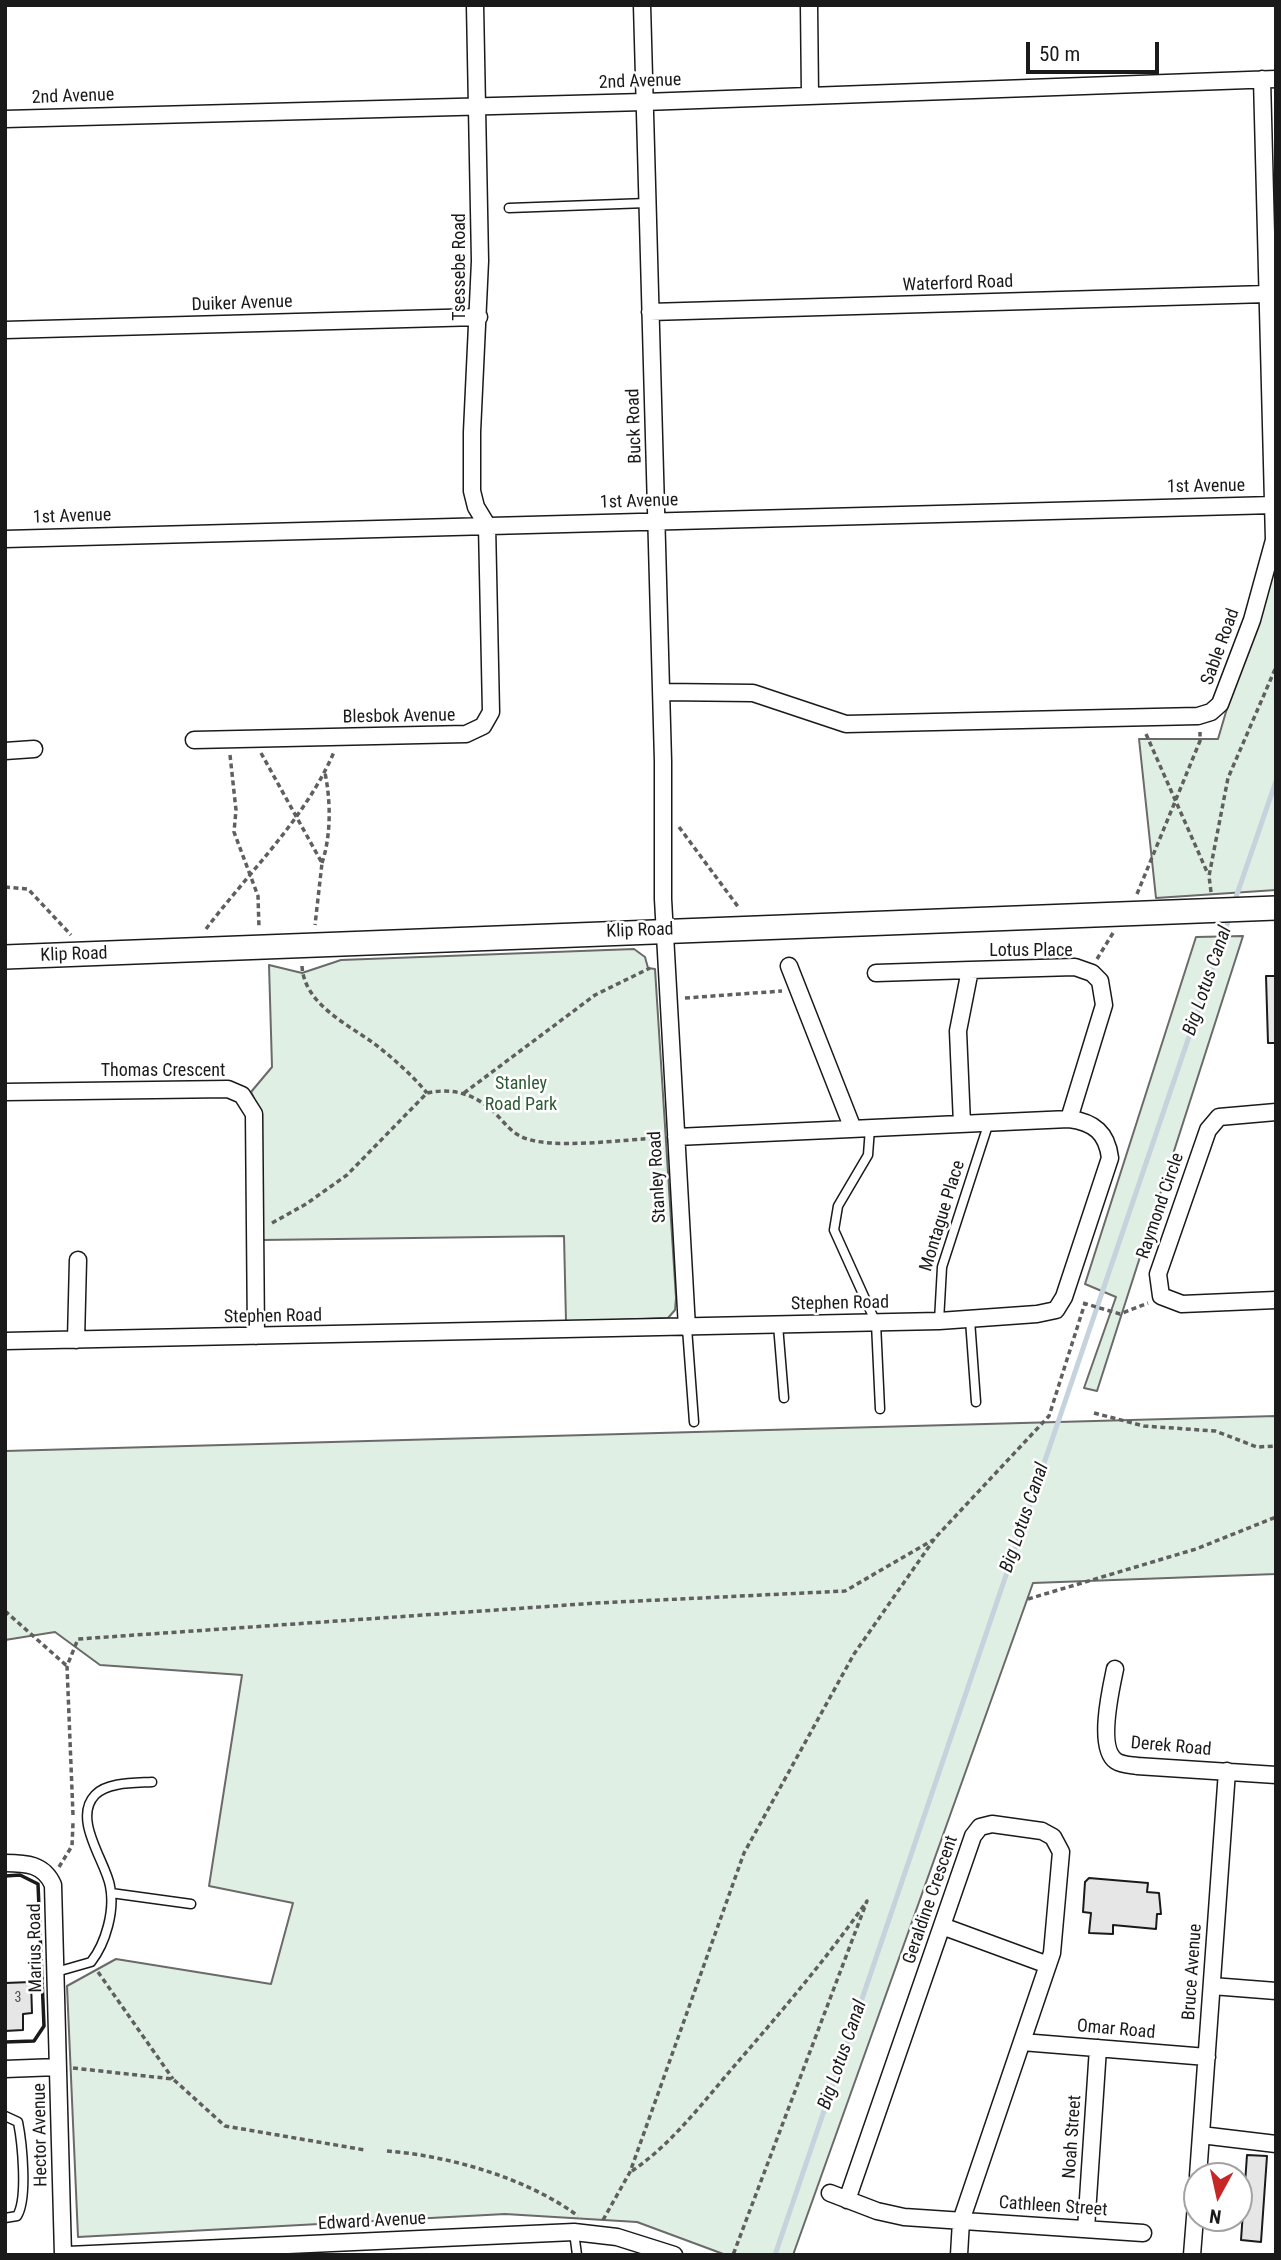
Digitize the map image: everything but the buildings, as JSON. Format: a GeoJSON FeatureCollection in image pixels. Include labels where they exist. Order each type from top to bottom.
{"type":"FeatureCollection","features":[{"type":"Feature","properties":{"kind":"street","name":"Tsessebe Road"},"geometry":{"type":"LineString","coordinates":[[475,5],[479,317],[472,432],[472,491],[476,508],[487,525]]}},
{"type":"Feature","properties":{"kind":"street","name":"Buck Road"},"geometry":{"type":"LineString","coordinates":[[642,5],[657,520],[664,930]]}},
{"type":"Feature","properties":{"kind":"street"},"geometry":{"type":"LineString","coordinates":[[809,5],[810,96]]}},
{"type":"Feature","properties":{"kind":"street","name":"2nd Avenue"},"geometry":{"type":"LineString","coordinates":[[5,119],[645,102],[1269,79]]}},
{"type":"Feature","properties":{"kind":"street","name":"Sable Road"},"geometry":{"type":"LineString","coordinates":[[1198,716],[1211,712],[1220,704],[1231,679],[1273,552],[1267,294],[1269,79]]}},
{"type":"Feature","properties":{"kind":"street","name":"Waterford Road"},"geometry":{"type":"LineString","coordinates":[[650,312],[1267,294]]}},
{"type":"Feature","properties":{"kind":"street","name":"Duiker Avenue"},"geometry":{"type":"LineString","coordinates":[[5,330],[479,317]]}},
{"type":"Feature","properties":{"kind":"street","name":"1st Avenue"},"geometry":{"type":"LineString","coordinates":[[5,539],[1274,505]]}},
{"type":"Feature","properties":{"kind":"street","name":"Blesbok Avenue"},"geometry":{"type":"LineString","coordinates":[[194,740],[466,734],[475,731],[488,720],[493,704],[487,525]]}},
{"type":"Feature","properties":{"kind":"street"},"geometry":{"type":"LineString","coordinates":[[661,692],[753,693],[846,724],[1198,716]]}},
{"type":"Feature","properties":{"kind":"street"},"geometry":{"type":"LineString","coordinates":[[5,751],[34,750]]}},
{"type":"Feature","properties":{"kind":"street","name":"Klip Road"},"geometry":{"type":"LineString","coordinates":[[5,957],[1276,908]]}},
{"type":"Feature","properties":{"kind":"street","name":"Stanley Road"},"geometry":{"type":"LineString","coordinates":[[664,930],[669,1137],[687,1328]]}},
{"type":"Feature","properties":{"kind":"street"},"geometry":{"type":"LineString","coordinates":[[789,966],[853,1129]]}},
{"type":"Feature","properties":{"kind":"street","name":"Lotus Place"},"geometry":{"type":"LineString","coordinates":[[962,1124],[958,1031],[960,1008],[970,971],[1075,967],[1092,973],[1100,981],[1104,1005],[1069,1119]]}},
{"type":"Feature","properties":{"kind":"street"},"geometry":{"type":"LineString","coordinates":[[876,973],[970,971]]}},
{"type":"Feature","properties":{"kind":"street","name":"Thomas Crescent"},"geometry":{"type":"LineString","coordinates":[[5,1092],[228,1089],[242,1095],[254,1114],[256,1336]]}},
{"type":"Feature","properties":{"kind":"street","name":"Raymond Circle"},"geometry":{"type":"LineString","coordinates":[[1276,1112],[1219,1117],[1208,1130],[1158,1274],[1161,1296],[1182,1304],[1276,1300]]}},
{"type":"Feature","properties":{"kind":"street","name":"Stephen Road"},"geometry":{"type":"LineString","coordinates":[[5,1341],[687,1328],[970,1320],[1037,1314],[1056,1310],[1064,1297],[1110,1158],[1108,1142],[1097,1127],[1069,1119],[669,1137]]}},
{"type":"Feature","properties":{"kind":"street"},"geometry":{"type":"LineString","coordinates":[[76,1340],[78,1260]]}},
{"type":"Feature","properties":{"kind":"street","name":"Derek Road"},"geometry":{"type":"LineString","coordinates":[[1115,1669],[1109,1699],[1107,1740],[1109,1753],[1116,1761],[1138,1766],[1276,1775]]}},
{"type":"Feature","properties":{"kind":"street","name":"Bruce Avenue"},"geometry":{"type":"LineString","coordinates":[[1199,2162],[1227,1772]]}},
{"type":"Feature","properties":{"kind":"street","name":"Geraldine Crescent"},"geometry":{"type":"LineString","coordinates":[[848,2200],[976,1831],[992,1824],[1042,1831],[1053,1837],[1061,1852],[1054,1938],[1048,1965],[961,2221],[959,2255]]}},
{"type":"Feature","properties":{"kind":"street"},"geometry":{"type":"LineString","coordinates":[[5,1863],[31,1864],[49,1875]]}},
{"type":"Feature","properties":{"kind":"street","name":"Marius Road"},"geometry":{"type":"LineString","coordinates":[[49,1875],[55,1898],[58,2067]]}},
{"type":"Feature","properties":{"kind":"street"},"geometry":{"type":"LineString","coordinates":[[942,1926],[1048,1965]]}},
{"type":"Feature","properties":{"kind":"street"},"geometry":{"type":"LineString","coordinates":[[1212,1986],[1276,1991]]}},
{"type":"Feature","properties":{"kind":"street","name":"Omar Road"},"geometry":{"type":"LineString","coordinates":[[1022,2042],[1207,2057]]}},
{"type":"Feature","properties":{"kind":"street","name":"Noah Street"},"geometry":{"type":"LineString","coordinates":[[1086,2229],[1098,2048]]}},
{"type":"Feature","properties":{"kind":"street","name":"Hector Avenue"},"geometry":{"type":"LineString","coordinates":[[5,2069],[58,2067],[66,2255]]}},
{"type":"Feature","properties":{"kind":"street"},"geometry":{"type":"LineString","coordinates":[[1201,2135],[1276,2144]]}},
{"type":"Feature","properties":{"kind":"street"},"geometry":{"type":"LineString","coordinates":[[830,2193],[891,2215],[961,2221]]}},
{"type":"Feature","properties":{"kind":"street","name":"Cathleen Street"},"geometry":{"type":"LineString","coordinates":[[961,2221],[1143,2233]]}},
{"type":"Feature","properties":{"kind":"street","name":"Edward Avenue"},"geometry":{"type":"LineString","coordinates":[[66,2255],[574,2232],[595,2232],[674,2255]]}},
{"type":"Feature","properties":{"kind":"street"},"geometry":{"type":"LineString","coordinates":[[1192,2255],[1194,2232]]}},
{"type":"Feature","properties":{"kind":"lane"},"geometry":{"type":"LineString","coordinates":[[509,208],[647,203]]}},
{"type":"Feature","properties":{"kind":"lane","name":"Montague Place"},"geometry":{"type":"LineString","coordinates":[[939,1321],[942,1267],[989,1122]]}},
{"type":"Feature","properties":{"kind":"lane"},"geometry":{"type":"LineString","coordinates":[[870,1128],[868,1155],[838,1206],[834,1230],[876,1323],[880,1409]]}},
{"type":"Feature","properties":{"kind":"lane"},"geometry":{"type":"LineString","coordinates":[[970,1320],[976,1402]]}},
{"type":"Feature","properties":{"kind":"lane"},"geometry":{"type":"LineString","coordinates":[[778,1325],[785,1398]]}},
{"type":"Feature","properties":{"kind":"lane","name":"Stanley Road"},"geometry":{"type":"LineString","coordinates":[[687,1328],[694,1422]]}},
{"type":"Feature","properties":{"kind":"lane"},"geometry":{"type":"LineString","coordinates":[[56,1972],[90,1962],[105,1938],[111,1893],[90,1834],[90,1804],[95,1795],[105,1789],[152,1782]]}},
{"type":"Feature","properties":{"kind":"lane"},"geometry":{"type":"LineString","coordinates":[[111,1893],[191,1904]]}},
{"type":"Feature","properties":{"kind":"lane"},"geometry":{"type":"LineString","coordinates":[[5,2116],[18,2122],[23,2199],[17,2216],[5,2218]]}},
{"type":"Feature","properties":{"kind":"lane"},"geometry":{"type":"LineString","coordinates":[[574,2232],[578,2255]]}},
{"type":"Feature","properties":{"kind":"path"},"geometry":{"type":"LineString","coordinates":[[1212,910],[1209,876],[1228,778],[1276,667]]}},
{"type":"Feature","properties":{"kind":"path"},"geometry":{"type":"LineString","coordinates":[[1092,973],[1103,945],[1128,914],[1176,802],[1200,741],[1198,716]]}},
{"type":"Feature","properties":{"kind":"path"},"geometry":{"type":"LineString","coordinates":[[1138,718],[1209,876]]}},
{"type":"Feature","properties":{"kind":"path"},"geometry":{"type":"LineString","coordinates":[[189,951],[295,818],[325,773],[341,737]]}},
{"type":"Feature","properties":{"kind":"path"},"geometry":{"type":"LineString","coordinates":[[229,739],[236,810],[234,832],[258,896],[259,947]]}},
{"type":"Feature","properties":{"kind":"path"},"geometry":{"type":"LineString","coordinates":[[253,739],[321,863]]}},
{"type":"Feature","properties":{"kind":"path"},"geometry":{"type":"LineString","coordinates":[[312,946],[321,863],[327,847],[328,789],[325,773]]}},
{"type":"Feature","properties":{"kind":"path"},"geometry":{"type":"LineString","coordinates":[[662,818],[678,825],[734,904],[755,927]]}},
{"type":"Feature","properties":{"kind":"path"},"geometry":{"type":"LineString","coordinates":[[5,887],[28,889],[74,938]]}},
{"type":"Feature","properties":{"kind":"path"},"geometry":{"type":"LineString","coordinates":[[464,1093],[595,995],[654,967]]}},
{"type":"Feature","properties":{"kind":"path"},"geometry":{"type":"LineString","coordinates":[[302,970],[319,1003],[412,1076],[428,1093]]}},
{"type":"Feature","properties":{"kind":"path"},"geometry":{"type":"LineString","coordinates":[[667,999],[798,990]]}},
{"type":"Feature","properties":{"kind":"path"},"geometry":{"type":"LineString","coordinates":[[265,1227],[306,1204],[347,1175],[428,1093],[448,1089],[464,1093],[496,1114],[518,1135],[540,1144],[669,1137]]}},
{"type":"Feature","properties":{"kind":"path"},"geometry":{"type":"LineString","coordinates":[[387,2151],[469,2165],[543,2195],[576,2214],[595,2232],[630,2172],[744,1853],[854,1654],[935,1538],[1049,1416],[1085,1303],[1120,1314],[1153,1301]]}},
{"type":"Feature","properties":{"kind":"path"},"geometry":{"type":"LineString","coordinates":[[1094,1413],[1144,1426],[1215,1431],[1257,1447],[1276,1446]]}},
{"type":"Feature","properties":{"kind":"path"},"geometry":{"type":"LineString","coordinates":[[1027,1599],[1196,1549],[1276,1517]]}},
{"type":"Feature","properties":{"kind":"path"},"geometry":{"type":"LineString","coordinates":[[49,1875],[62,1864],[72,1846],[67,1666],[78,1639],[597,1603],[845,1591],[935,1538]]}},
{"type":"Feature","properties":{"kind":"path"},"geometry":{"type":"LineString","coordinates":[[5,1611],[67,1666]]}},
{"type":"Feature","properties":{"kind":"path"},"geometry":{"type":"LineString","coordinates":[[630,2172],[650,2159],[691,2116],[843,1936],[867,1901],[733,2255]]}},
{"type":"Feature","properties":{"kind":"path"},"geometry":{"type":"LineString","coordinates":[[90,1962],[173,2079],[225,2126],[365,2151]]}},
{"type":"Feature","properties":{"kind":"path"},"geometry":{"type":"LineString","coordinates":[[58,2067],[173,2079]]}},
{"type":"Feature","properties":{"kind":"green space"},"geometry":{"type":"Polygon","coordinates":[[[1276,542],[1276,890],[1156,898],[1139,739],[1218,739],[1276,542]]]}},
{"type":"Feature","properties":{"kind":"green space"},"geometry":{"type":"Polygon","coordinates":[[[1243,936],[1097,1391],[1084,1388],[1116,1297],[1085,1284],[1196,937],[1243,936]]]}},
{"type":"Feature","properties":{"kind":"green space","name":"Stanley Road Park"},"geometry":{"type":"Polygon","coordinates":[[[634,949],[645,957],[648,968],[655,969],[676,1298],[675,1310],[668,1318],[566,1322],[564,1236],[262,1240],[259,1109],[251,1092],[272,1067],[269,965],[302,973],[341,960],[634,949]]]}},
{"type":"Feature","properties":{"kind":"green space"},"geometry":{"type":"Polygon","coordinates":[[[1276,1416],[1276,1574],[1033,1583],[793,2255],[726,2255],[637,2222],[505,2214],[78,2237],[67,1986],[116,1959],[271,1984],[293,1903],[209,1886],[242,1675],[100,1665],[55,1632],[5,1640],[5,1451],[1276,1416]]]}},
{"type":"Feature","properties":{"kind":"waterway","name":"Big Lotus Canal"},"geometry":{"type":"LineString","coordinates":[[1234,903],[1276,781]]}},
{"type":"Feature","properties":{"kind":"waterway","name":"Big Lotus Canal"},"geometry":{"type":"LineString","coordinates":[[775,2255],[1230,916]]}},
{"type":"Feature","properties":{"kind":"wall"},"geometry":{"type":"LineString","coordinates":[[5,1876],[20,1875],[38,1884],[44,2026],[34,2041],[5,2042]]}}]}
